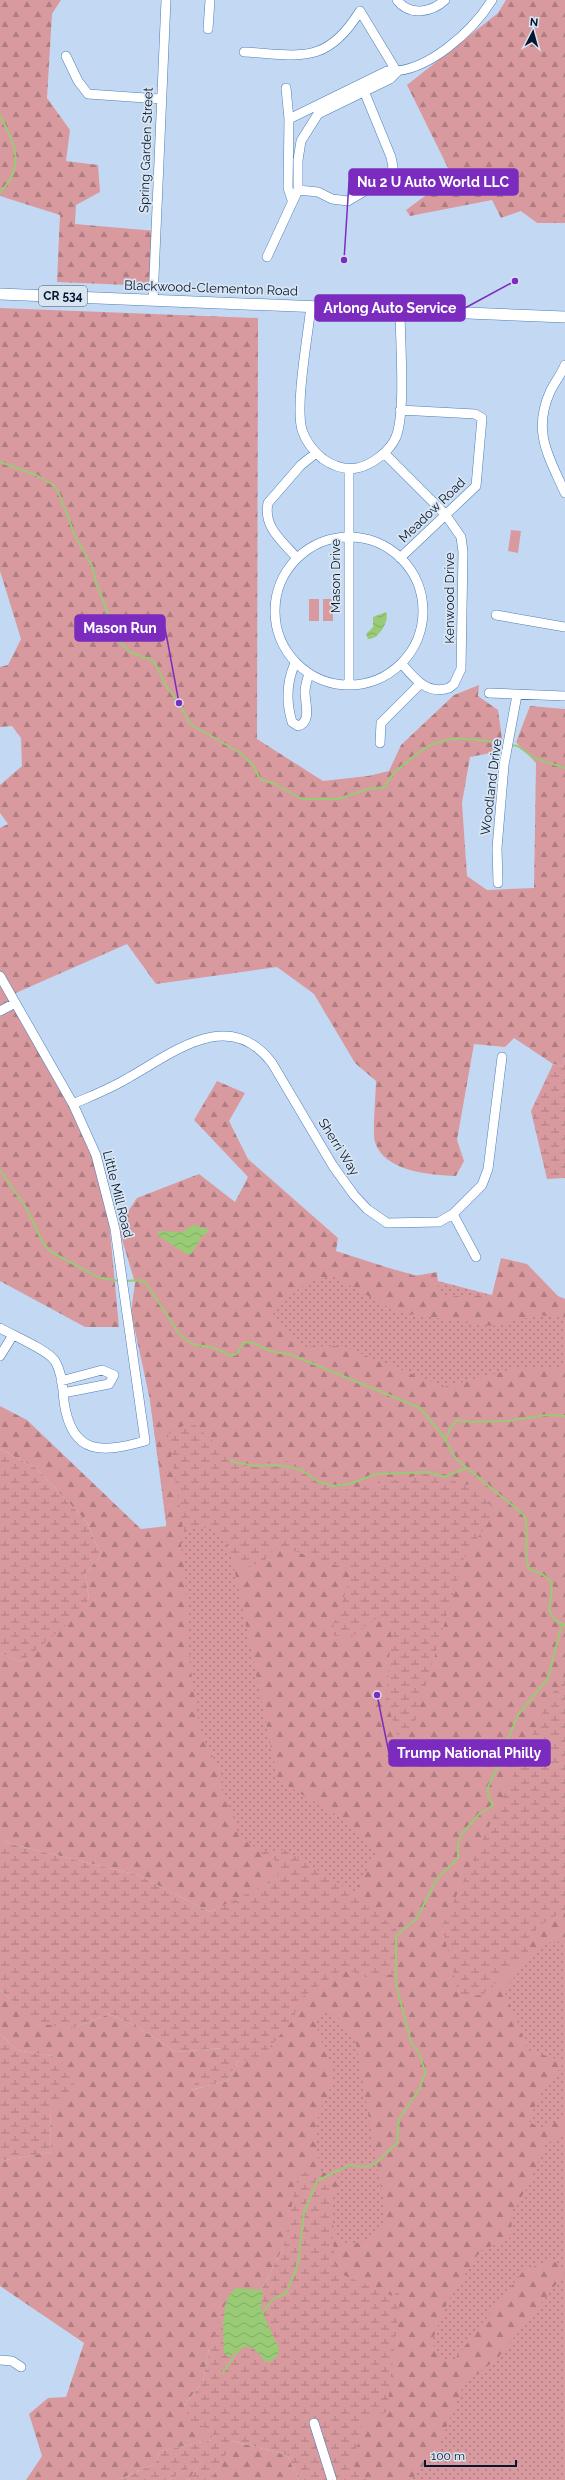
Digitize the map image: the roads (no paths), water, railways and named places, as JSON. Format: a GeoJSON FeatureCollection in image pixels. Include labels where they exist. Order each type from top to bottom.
{"type":"FeatureCollection","features":[{"type":"Feature","properties":{"kind":"main road","name":"Blackwood-Clementon Road"},"geometry":{"type":"LineString","coordinates":[[0,294],[565,316]]}},
{"type":"Feature","properties":{"kind":"street","name":"Spring Garden Street"},"geometry":{"type":"LineString","coordinates":[[153,300],[160,99],[166,0]]}},
{"type":"Feature","properties":{"kind":"street"},"geometry":{"type":"LineString","coordinates":[[208,29],[210,0]]}},
{"type":"Feature","properties":{"kind":"street"},"geometry":{"type":"LineString","coordinates":[[397,0],[404,6],[417,11],[431,10],[446,0]]}},
{"type":"Feature","properties":{"kind":"street"},"geometry":{"type":"LineString","coordinates":[[289,119],[317,111],[390,79],[397,72],[426,61],[451,46],[492,0]]}},
{"type":"Feature","properties":{"kind":"street"},"geometry":{"type":"LineString","coordinates":[[244,52],[301,55],[315,54],[338,39],[350,27],[360,11],[397,72]]}},
{"type":"Feature","properties":{"kind":"street"},"geometry":{"type":"LineString","coordinates":[[66,56],[78,81],[88,94],[160,99]]}},
{"type":"Feature","properties":{"kind":"street"},"geometry":{"type":"LineString","coordinates":[[267,257],[292,200],[298,190],[298,160],[301,141],[317,111],[388,71],[397,72]]}},
{"type":"Feature","properties":{"kind":"street"},"geometry":{"type":"LineString","coordinates":[[286,88],[289,119],[288,188],[292,200]]}},
{"type":"Feature","properties":{"kind":"street"},"geometry":{"type":"LineString","coordinates":[[298,190],[318,192],[332,200],[348,201],[390,176],[393,167],[392,157],[364,91]]}},
{"type":"Feature","properties":{"kind":"street"},"geometry":{"type":"LineString","coordinates":[[311,306],[300,408],[302,429],[316,453],[326,461],[349,469],[360,467],[384,453],[396,436],[400,410],[400,310]]}},
{"type":"Feature","properties":{"kind":"street"},"geometry":{"type":"LineString","coordinates":[[565,365],[550,392],[542,418],[541,432],[545,446],[565,494]]}},
{"type":"Feature","properties":{"kind":"street","name":"Meadow Road"},"geometry":{"type":"LineString","coordinates":[[400,410],[475,414],[482,418],[476,486],[400,558]]}},
{"type":"Feature","properties":{"kind":"street"},"geometry":{"type":"LineString","coordinates":[[297,558],[272,530],[268,522],[267,508],[268,503],[301,464],[316,453]]}},
{"type":"Feature","properties":{"kind":"street","name":"Kenwood Drive"},"geometry":{"type":"LineString","coordinates":[[384,453],[445,514],[457,529],[463,552],[461,669],[454,684],[449,688],[430,689],[420,684]]}},
{"type":"Feature","properties":{"kind":"street","name":"Mason Drive"},"geometry":{"type":"LineString","coordinates":[[349,469],[349,683]]}},
{"type":"Feature","properties":{"kind":"street"},"geometry":{"type":"LineString","coordinates":[[348,536],[367,539],[383,545],[400,558],[417,581],[423,600],[418,638],[410,654],[402,664],[381,678],[368,684],[326,682],[309,674],[295,662],[281,639],[275,618],[275,601],[280,583],[287,569],[297,558],[313,547],[348,536]]}},
{"type":"Feature","properties":{"kind":"street"},"geometry":{"type":"LineString","coordinates":[[496,615],[565,627]]}},
{"type":"Feature","properties":{"kind":"street"},"geometry":{"type":"LineString","coordinates":[[295,662],[290,674],[288,699],[292,722],[298,726],[303,724],[306,718],[305,693],[309,674]]}},
{"type":"Feature","properties":{"kind":"street"},"geometry":{"type":"LineString","coordinates":[[380,742],[381,723],[420,684],[402,664]]}},
{"type":"Feature","properties":{"kind":"street"},"geometry":{"type":"LineString","coordinates":[[489,693],[565,696]]}},
{"type":"Feature","properties":{"kind":"street","name":"Woodland Drive"},"geometry":{"type":"LineString","coordinates":[[498,883],[497,848],[509,744],[517,695]]}},
{"type":"Feature","properties":{"kind":"street","name":"Little Mill Road"},"geometry":{"type":"LineString","coordinates":[[0,976],[73,1104],[96,1155],[115,1229],[145,1441],[124,1448],[108,1450],[86,1444],[69,1424],[63,1393]]}},
{"type":"Feature","properties":{"kind":"street"},"geometry":{"type":"LineString","coordinates":[[0,1011],[15,1003]]}},
{"type":"Feature","properties":{"kind":"street","name":"Sherri Way"},"geometry":{"type":"LineString","coordinates":[[73,1104],[117,1085],[194,1041],[224,1035],[242,1038],[263,1051],[272,1063],[333,1166],[367,1209],[386,1223],[404,1224],[439,1222],[453,1214],[482,1185],[488,1168],[502,1057]]}},
{"type":"Feature","properties":{"kind":"street"},"geometry":{"type":"LineString","coordinates":[[453,1214],[476,1258]]}},
{"type":"Feature","properties":{"kind":"street"},"geometry":{"type":"LineString","coordinates":[[1,1329],[50,1356],[55,1361],[63,1393],[109,1384],[114,1375],[102,1370],[61,1381]]}},
{"type":"Feature","properties":{"kind":"street"},"geometry":{"type":"LineString","coordinates":[[0,1356],[13,1335]]}},
{"type":"Feature","properties":{"kind":"street"},"geometry":{"type":"LineString","coordinates":[[0,2360],[12,2361],[21,2367]]}},
{"type":"Feature","properties":{"kind":"street"},"geometry":{"type":"LineString","coordinates":[[314,2423],[332,2480]]}},
{"type":"Feature","properties":{"kind":"water"},"geometry":{"type":"Polygon","coordinates":[[[386,612],[387,616],[385,625],[376,636],[368,639],[366,634],[373,627],[373,617],[386,612]]]}},
{"type":"Feature","properties":{"kind":"water"},"geometry":{"type":"Polygon","coordinates":[[[193,1225],[208,1229],[209,1232],[203,1235],[191,1254],[186,1254],[157,1235],[159,1231],[182,1232],[193,1225]]]}},
{"type":"Feature","properties":{"kind":"water"},"geometry":{"type":"Polygon","coordinates":[[[237,2288],[261,2290],[263,2292],[261,2309],[279,2349],[278,2355],[270,2362],[264,2361],[256,2351],[248,2347],[240,2349],[229,2357],[224,2353],[223,2327],[225,2307],[232,2292],[237,2288]]]}},
{"type":"Feature","properties":{"kind":"waterway"},"geometry":{"type":"LineString","coordinates":[[0,115],[10,136],[15,155],[13,173],[8,183],[0,193]]}},
{"type":"Feature","properties":{"kind":"waterway"},"geometry":{"type":"LineString","coordinates":[[0,462],[36,475],[52,484],[58,491],[75,536],[92,566],[96,583],[120,642],[130,652],[154,661],[166,686],[179,703],[190,724],[239,752],[253,765],[260,779],[275,784],[302,799],[338,799],[368,789],[385,787],[394,773],[419,752],[442,741],[465,739],[505,744]]}},
{"type":"Feature","properties":{"kind":"waterway"},"geometry":{"type":"LineString","coordinates":[[511,745],[518,746],[534,758],[565,768]]}},
{"type":"Feature","properties":{"kind":"waterway"},"geometry":{"type":"LineString","coordinates":[[0,1170],[27,1209],[43,1243],[51,1252],[100,1278],[120,1281]]}},
{"type":"Feature","properties":{"kind":"waterway"},"geometry":{"type":"LineString","coordinates":[[126,1281],[140,1280],[146,1283],[180,1335],[192,1344],[215,1348],[231,1356],[236,1354],[244,1342],[253,1343],[270,1351],[292,1355],[420,1408],[443,1436],[456,1459],[524,1515],[527,1528],[526,1556],[529,1569],[542,1574],[551,1581],[552,1589],[549,1610],[555,1620],[565,1625]]}},
{"type":"Feature","properties":{"kind":"waterway"},"geometry":{"type":"LineString","coordinates":[[445,1440],[451,1427],[457,1420],[473,1422],[507,1421],[547,1415],[565,1416]]}},
{"type":"Feature","properties":{"kind":"waterway"},"geometry":{"type":"LineString","coordinates":[[230,1461],[254,1466],[277,1465],[300,1469],[319,1482],[333,1486],[349,1484],[376,1474],[429,1472],[444,1477],[466,1468]]}},
{"type":"Feature","properties":{"kind":"waterway"},"geometry":{"type":"LineString","coordinates":[[262,2314],[272,2300],[286,2293],[298,2264],[304,2212],[317,2181],[349,2165],[364,2167],[375,2164],[397,2143],[399,2119],[420,2088],[425,2072],[419,2053],[411,2042],[396,1984],[396,1936],[417,1918],[436,1880],[458,1858],[458,1844],[462,1834],[479,1814],[493,1805],[488,1795],[488,1787],[500,1762],[502,1748],[506,1744],[518,1715],[548,1678],[562,1624]]}},
{"type":"Feature","properties":{"kind":"waterway"},"geometry":{"type":"LineString","coordinates":[[223,2372],[240,2348]]}},
{"type":"Feature","properties":{"kind":"place","name":"Nu 2 U Auto World LLC"},"geometry":{"type":"Point","coordinates":[344,260]}},
{"type":"Feature","properties":{"kind":"place","name":"Arlong Auto Service"},"geometry":{"type":"Point","coordinates":[515,281]}},
{"type":"Feature","properties":{"kind":"place","name":"Mason Run"},"geometry":{"type":"Point","coordinates":[179,703]}},
{"type":"Feature","properties":{"kind":"place","name":"Trump National Philly"},"geometry":{"type":"Point","coordinates":[377,1695]}}]}
